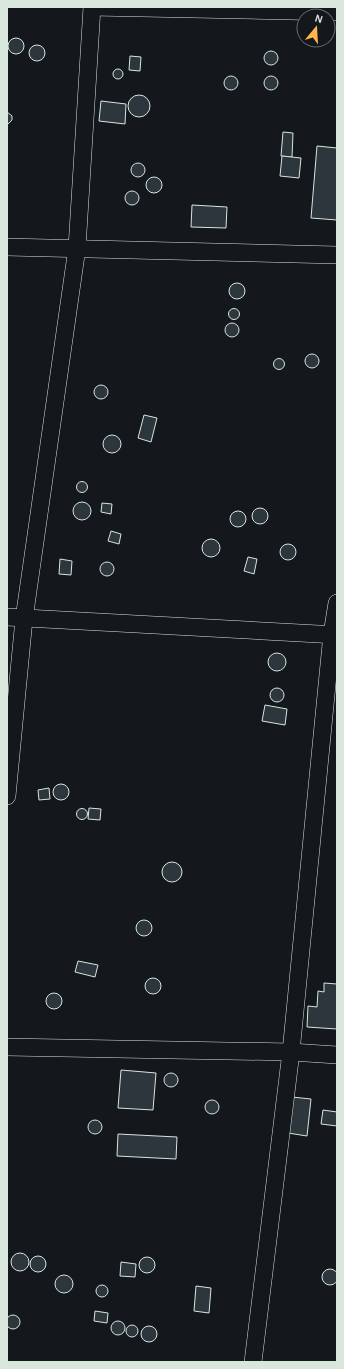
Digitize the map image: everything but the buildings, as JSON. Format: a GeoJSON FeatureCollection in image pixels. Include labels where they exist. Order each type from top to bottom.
{"type":"FeatureCollection","features":[{"type":"Feature","properties":{"kind":"street"},"geometry":{"type":"LineString","coordinates":[[7,796],[24,619],[77,248],[92,7],[337,12]]}},
{"type":"Feature","properties":{"kind":"street"},"geometry":{"type":"LineString","coordinates":[[7,247],[337,255]]}},
{"type":"Feature","properties":{"kind":"street"},"geometry":{"type":"LineString","coordinates":[[252,1362],[292,1052],[337,603]]}},
{"type":"Feature","properties":{"kind":"street"},"geometry":{"type":"LineString","coordinates":[[7,617],[334,635]]}},
{"type":"Feature","properties":{"kind":"street"},"geometry":{"type":"LineString","coordinates":[[7,1047],[292,1052],[337,1055]]}}]}
